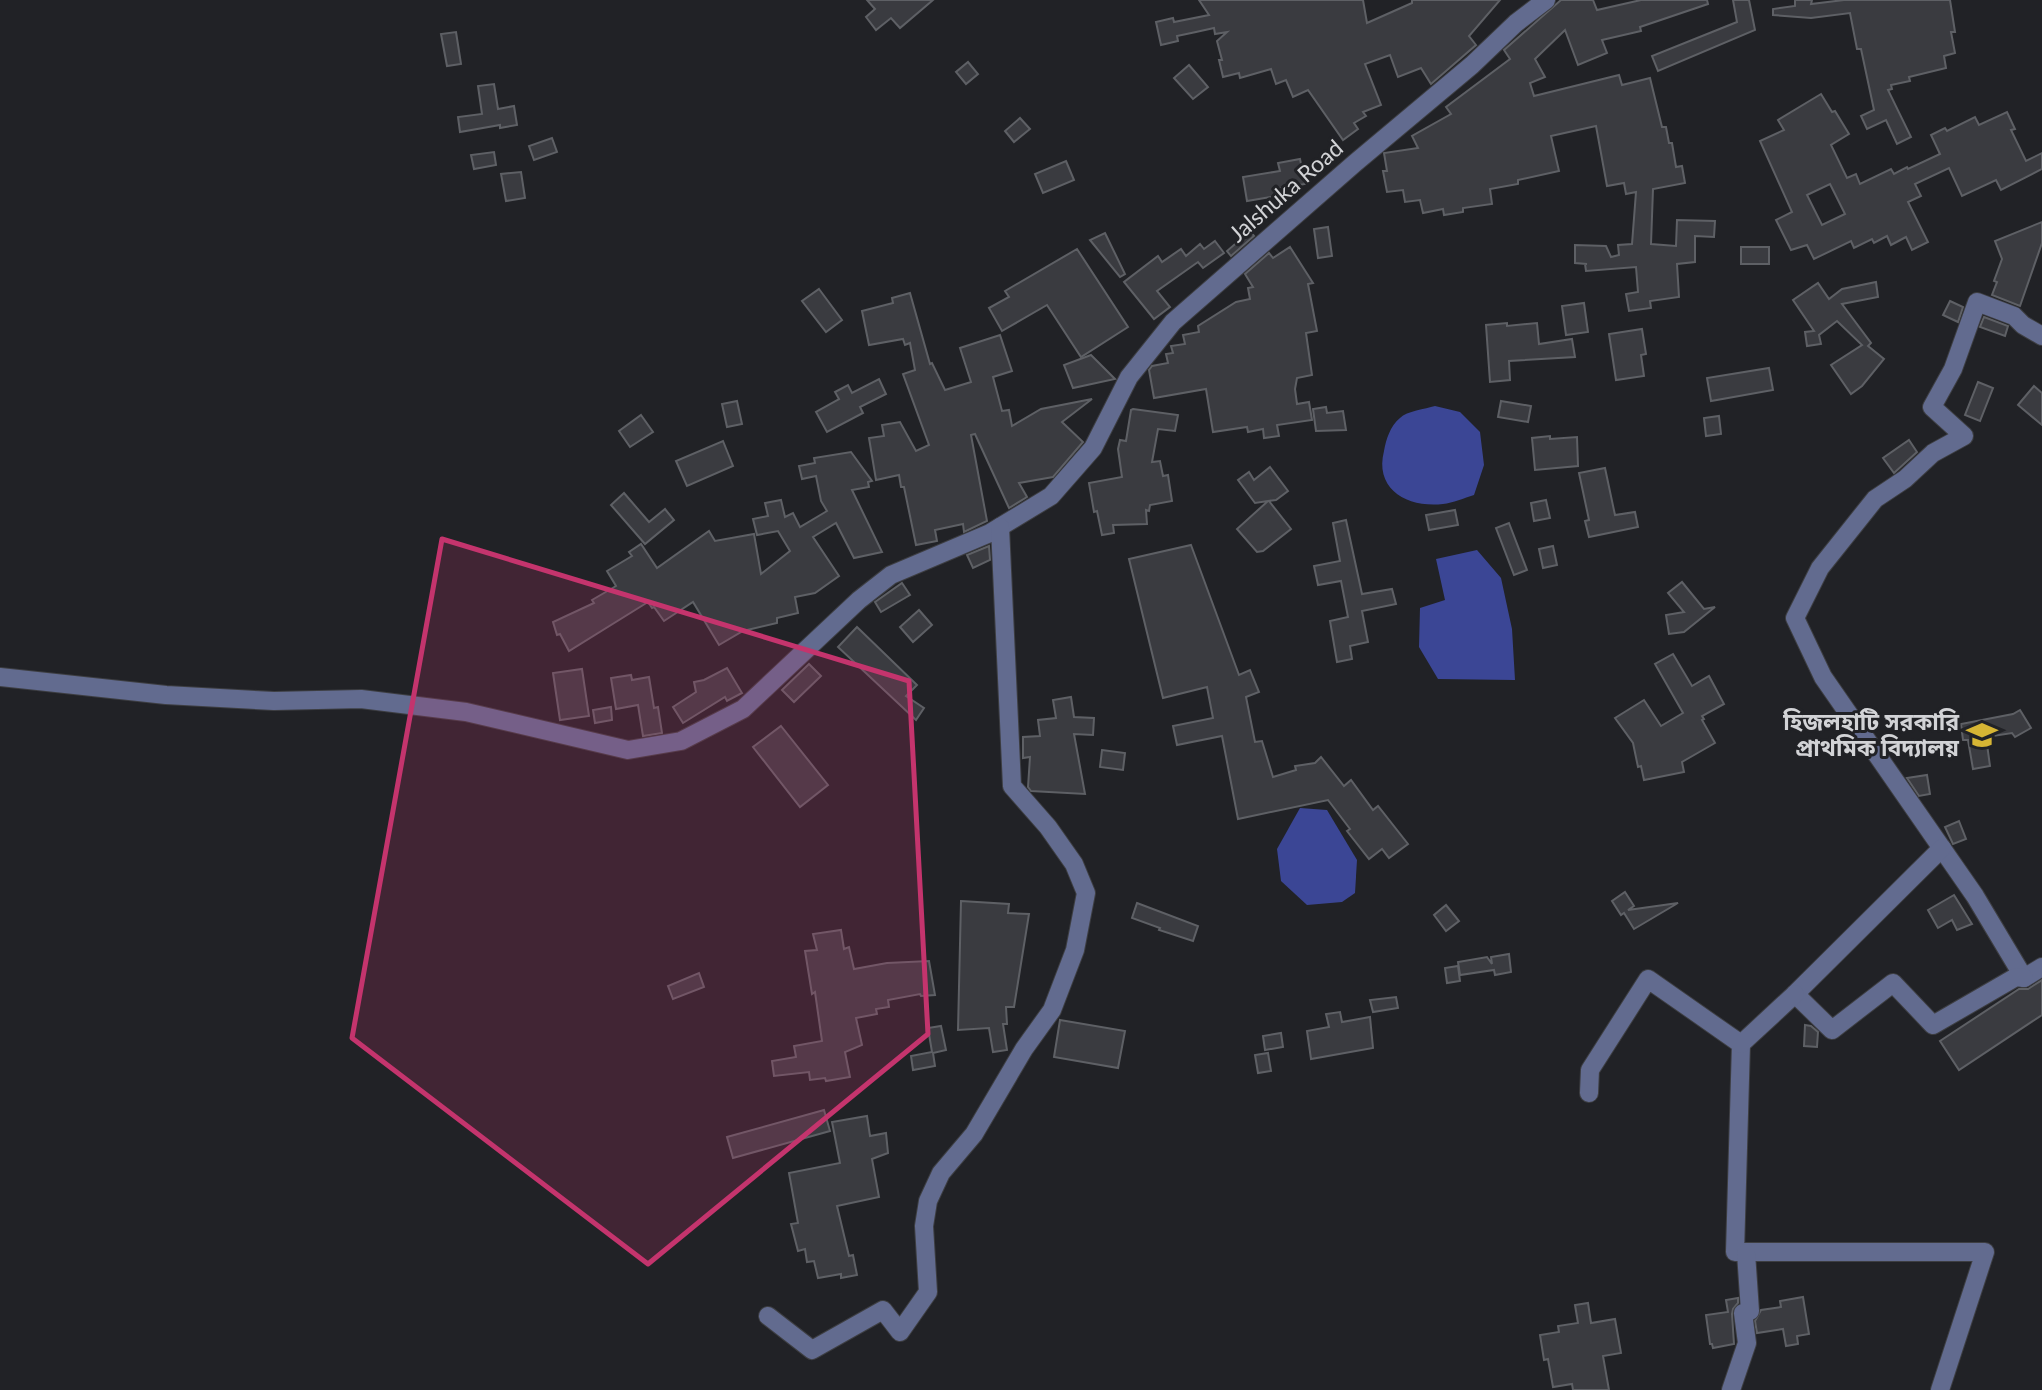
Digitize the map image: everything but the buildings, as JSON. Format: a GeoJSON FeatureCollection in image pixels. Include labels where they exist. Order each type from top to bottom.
{"type":"FeatureCollection","features":[{"type":"Feature","properties":{"kind":"street","name":"Jalshuka Road"},"geometry":{"type":"LineString","coordinates":[[0,677],[139,693],[274,701],[360,699],[466,712],[628,750],[681,741],[743,709],[859,600],[891,575],[1000,527],[1051,496],[1093,448],[1129,377],[1173,322],[1472,65],[1516,23],[1546,0]]}},
{"type":"Feature","properties":{"kind":"street"},"geometry":{"type":"LineString","coordinates":[[2024,978],[1975,896],[1824,677],[1795,618],[1820,568],[1875,499],[1905,479],[1933,453],[1964,436],[1932,407],[1953,369],[1977,302],[2014,316],[2042,336]]}},
{"type":"Feature","properties":{"kind":"street"},"geometry":{"type":"LineString","coordinates":[[768,1316],[812,1350],[883,1310],[900,1332],[928,1292],[924,1226],[928,1200],[941,1173],[974,1134],[1024,1049],[1052,1010],[1074,950],[1086,893],[1074,864],[1048,827],[1012,786],[1000,527]]}},
{"type":"Feature","properties":{"kind":"street"},"geometry":{"type":"LineString","coordinates":[[1940,1390],[1985,1252],[1735,1252],[1741,1044],[1941,848]]}},
{"type":"Feature","properties":{"kind":"street"},"geometry":{"type":"LineString","coordinates":[[1795,994],[1832,1030],[1893,983],[1933,1025],[2016,977],[2024,978],[2042,967]]}},
{"type":"Feature","properties":{"kind":"street"},"geometry":{"type":"LineString","coordinates":[[1589,1093],[1590,1070],[1648,979],[1741,1044]]}},
{"type":"Feature","properties":{"kind":"street"},"geometry":{"type":"LineString","coordinates":[[1731,1390],[1747,1343],[1743,1313],[1750,1311],[1746,1252]]}},
{"type":"Feature","properties":{"kind":"highlighted area"},"geometry":{"type":"Polygon","coordinates":[[[442,539],[909,681],[928,1034],[648,1264],[352,1038],[442,539]]]}},
{"type":"Feature","properties":{"kind":"water"},"geometry":{"type":"Polygon","coordinates":[[[1435,406],[1460,412],[1480,432],[1484,465],[1474,495],[1447,503],[1418,503],[1397,494],[1389,486],[1382,465],[1384,451],[1387,438],[1397,421],[1416,410],[1435,406]]]}},
{"type":"Feature","properties":{"kind":"water"},"geometry":{"type":"Polygon","coordinates":[[[1477,550],[1501,578],[1512,629],[1515,680],[1438,679],[1419,647],[1420,608],[1445,600],[1436,559],[1477,550]]]}},
{"type":"Feature","properties":{"kind":"water"},"geometry":{"type":"Polygon","coordinates":[[[1300,808],[1327,810],[1357,860],[1355,893],[1342,902],[1307,905],[1281,881],[1277,849],[1300,808]]]}},
{"type":"Feature","properties":{"kind":"place","name":"হিজলহাটি সরকারি প্রাথমিক বিদ্যালয়"},"geometry":{"type":"Point","coordinates":[1982,735]}}]}
